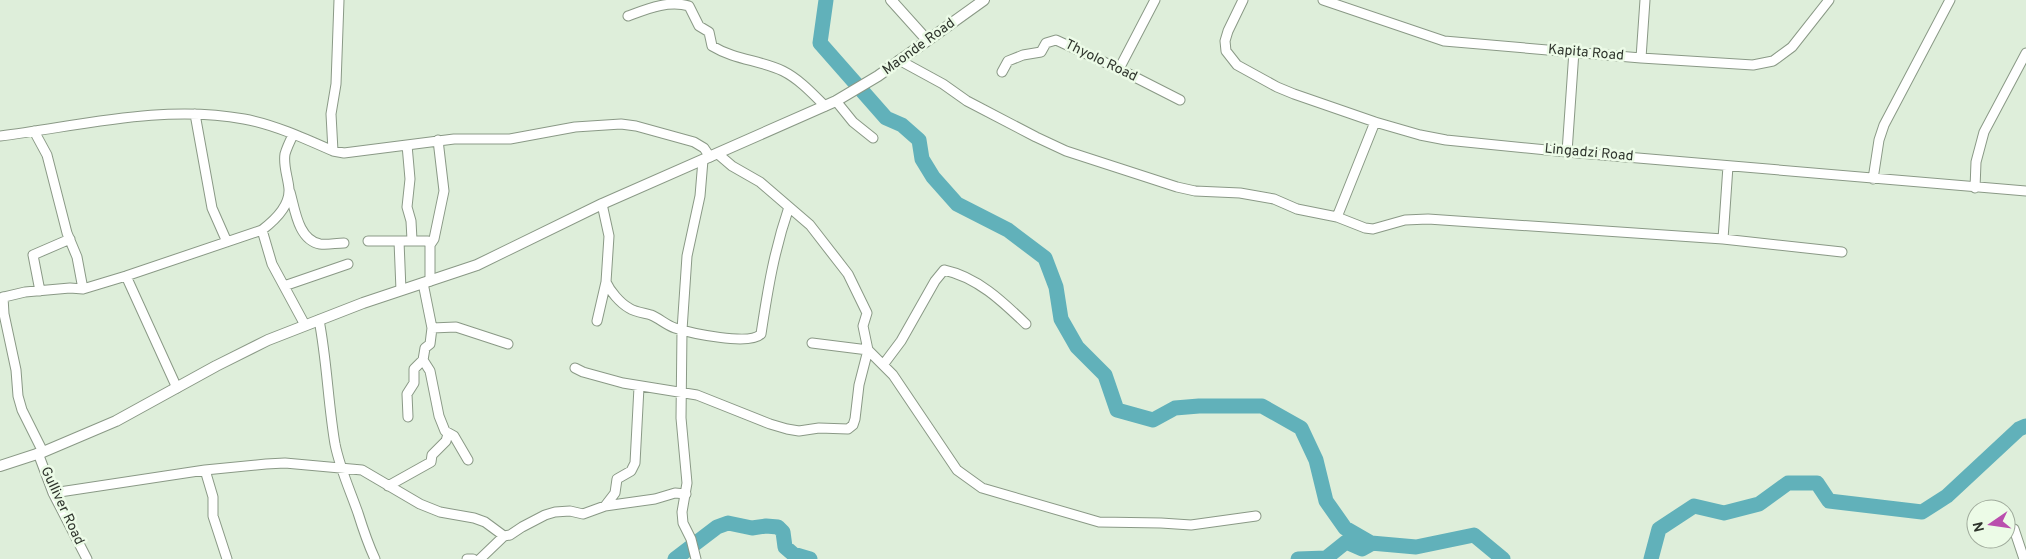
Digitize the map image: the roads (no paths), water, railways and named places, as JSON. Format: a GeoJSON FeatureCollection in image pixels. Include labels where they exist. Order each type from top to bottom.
{"type":"FeatureCollection","features":[{"type":"Feature","properties":{"kind":"street"},"geometry":{"type":"LineString","coordinates":[[334,151],[331,114],[336,84],[338,0]]}},
{"type":"Feature","properties":{"kind":"street"},"geometry":{"type":"LineString","coordinates":[[891,0],[927,40]]}},
{"type":"Feature","properties":{"kind":"street","name":"Maonde Road"},"geometry":{"type":"LineString","coordinates":[[0,466],[116,421],[242,352],[305,325],[477,264],[602,204],[836,101],[878,76],[984,0]]}},
{"type":"Feature","properties":{"kind":"street"},"geometry":{"type":"LineString","coordinates":[[1119,69],[1155,0]]}},
{"type":"Feature","properties":{"kind":"street","name":"Lingadzi Road"},"geometry":{"type":"LineString","coordinates":[[1243,0],[1225,41],[1226,51],[1237,65],[1277,87],[1375,122],[1420,135],[1446,140],[1567,152],[2026,191]]}},
{"type":"Feature","properties":{"kind":"street","name":"Kapita Road"},"geometry":{"type":"LineString","coordinates":[[1323,0],[1444,41],[1641,58],[1742,64],[1763,64],[1773,61],[1792,47],[1829,0]]}},
{"type":"Feature","properties":{"kind":"street"},"geometry":{"type":"LineString","coordinates":[[1641,58],[1645,0]]}},
{"type":"Feature","properties":{"kind":"street"},"geometry":{"type":"LineString","coordinates":[[1873,179],[1884,125],[1950,0]]}},
{"type":"Feature","properties":{"kind":"street"},"geometry":{"type":"LineString","coordinates":[[628,16],[667,3],[689,6],[699,26],[709,32],[712,46],[748,61],[783,71],[800,81],[825,106]]}},
{"type":"Feature","properties":{"kind":"street","name":"Thyolo Road"},"geometry":{"type":"LineString","coordinates":[[1002,72],[1008,61],[1023,55],[1041,52],[1046,43],[1056,40],[1180,100]]}},
{"type":"Feature","properties":{"kind":"street"},"geometry":{"type":"LineString","coordinates":[[1567,152],[1574,51]]}},
{"type":"Feature","properties":{"kind":"street"},"geometry":{"type":"LineString","coordinates":[[1975,188],[1976,162],[1984,132],[2026,53]]}},
{"type":"Feature","properties":{"kind":"street"},"geometry":{"type":"LineString","coordinates":[[899,60],[1005,122],[1066,150],[1177,187],[1195,191],[1240,193],[1274,199],[1297,209],[1337,217],[1365,228],[1373,229],[1416,219],[1724,240],[1842,252]]}},
{"type":"Feature","properties":{"kind":"street"},"geometry":{"type":"LineString","coordinates":[[836,101],[853,122],[873,138]]}},
{"type":"Feature","properties":{"kind":"street"},"geometry":{"type":"LineString","coordinates":[[195,114],[212,208],[227,242]]}},
{"type":"Feature","properties":{"kind":"street"},"geometry":{"type":"LineString","coordinates":[[0,136],[150,116],[195,114],[258,122],[334,151],[344,153],[438,140],[510,138],[575,127],[621,124],[636,126],[694,142],[704,148],[710,157],[732,166],[760,182],[810,225],[848,274],[867,313],[863,326],[868,350],[859,385],[855,420],[848,429],[819,428],[798,431],[786,429],[705,397],[681,391],[639,387],[583,372],[575,368]]}},
{"type":"Feature","properties":{"kind":"street"},"geometry":{"type":"LineString","coordinates":[[1337,217],[1375,122]]}},
{"type":"Feature","properties":{"kind":"street"},"geometry":{"type":"LineString","coordinates":[[34,131],[47,154],[76,257],[82,289]]}},
{"type":"Feature","properties":{"kind":"street"},"geometry":{"type":"LineString","coordinates":[[293,136],[285,157],[289,189],[299,224],[308,238],[318,244],[344,243]]}},
{"type":"Feature","properties":{"kind":"street"},"geometry":{"type":"LineString","coordinates":[[408,417],[407,394],[414,383],[414,369],[423,360],[425,348],[430,344],[432,328],[427,282],[430,245],[434,238],[444,191],[438,140]]}},
{"type":"Feature","properties":{"kind":"street"},"geometry":{"type":"LineString","coordinates":[[406,145],[410,179],[407,207],[411,221],[412,240]]}},
{"type":"Feature","properties":{"kind":"street"},"geometry":{"type":"LineString","coordinates":[[696,559],[682,512],[688,483],[682,430],[682,330],[688,251],[710,157]]}},
{"type":"Feature","properties":{"kind":"street"},"geometry":{"type":"LineString","coordinates":[[1724,240],[1728,166]]}},
{"type":"Feature","properties":{"kind":"street"},"geometry":{"type":"LineString","coordinates":[[1,297],[40,291],[82,289],[262,230],[282,210],[287,202],[289,189]]}},
{"type":"Feature","properties":{"kind":"street"},"geometry":{"type":"LineString","coordinates":[[597,320],[606,282],[609,236],[602,204]]}},
{"type":"Feature","properties":{"kind":"street"},"geometry":{"type":"LineString","coordinates":[[606,282],[608,288],[627,307],[658,318],[671,327],[728,338],[758,337],[761,334],[770,271],[789,207]]}},
{"type":"Feature","properties":{"kind":"street"},"geometry":{"type":"LineString","coordinates":[[262,230],[272,264],[305,325]]}},
{"type":"Feature","properties":{"kind":"street"},"geometry":{"type":"LineString","coordinates":[[40,291],[33,255],[70,240]]}},
{"type":"Feature","properties":{"kind":"street"},"geometry":{"type":"LineString","coordinates":[[368,241],[426,240],[430,245]]}},
{"type":"Feature","properties":{"kind":"street"},"geometry":{"type":"LineString","coordinates":[[399,241],[401,290]]}},
{"type":"Feature","properties":{"kind":"street"},"geometry":{"type":"LineString","coordinates":[[284,286],[348,264]]}},
{"type":"Feature","properties":{"kind":"street"},"geometry":{"type":"LineString","coordinates":[[883,365],[901,341],[935,281],[944,270],[972,280],[998,298],[1026,324]]}},
{"type":"Feature","properties":{"kind":"street"},"geometry":{"type":"LineString","coordinates":[[126,276],[177,388]]}},
{"type":"Feature","properties":{"kind":"street","name":"Gulliver Road"},"geometry":{"type":"LineString","coordinates":[[1,297],[16,370],[20,404],[40,452],[53,492],[87,559]]}},
{"type":"Feature","properties":{"kind":"street"},"geometry":{"type":"LineString","coordinates":[[319,320],[325,352],[330,412],[341,469],[358,512],[366,540],[376,559]]}},
{"type":"Feature","properties":{"kind":"street"},"geometry":{"type":"LineString","coordinates":[[432,328],[456,327],[508,344]]}},
{"type":"Feature","properties":{"kind":"street"},"geometry":{"type":"LineString","coordinates":[[812,343],[868,350],[893,375],[957,470],[982,488],[1002,496],[1099,522],[1162,522],[1191,525],[1256,516]]}},
{"type":"Feature","properties":{"kind":"street"},"geometry":{"type":"LineString","coordinates":[[423,360],[430,371],[439,416],[445,431],[454,436],[468,460]]}},
{"type":"Feature","properties":{"kind":"street"},"geometry":{"type":"LineString","coordinates":[[605,506],[615,493],[617,480],[631,471],[634,463],[639,387]]}},
{"type":"Feature","properties":{"kind":"street"},"geometry":{"type":"LineString","coordinates":[[388,486],[431,462],[432,455],[446,441],[448,434]]}},
{"type":"Feature","properties":{"kind":"street"},"geometry":{"type":"LineString","coordinates":[[53,492],[205,470],[278,463],[362,470],[427,507],[440,512],[468,516],[486,522],[504,536]]}},
{"type":"Feature","properties":{"kind":"street"},"geometry":{"type":"LineString","coordinates":[[205,470],[213,497],[213,516],[227,559]]}},
{"type":"Feature","properties":{"kind":"street"},"geometry":{"type":"LineString","coordinates":[[480,559],[504,536],[510,535],[545,515],[570,511],[583,514],[605,506],[655,499],[675,493],[686,494]]}},
{"type":"Feature","properties":{"kind":"street"},"geometry":{"type":"LineString","coordinates":[[2016,535],[2024,559]]}},
{"type":"Feature","properties":{"kind":"street"},"geometry":{"type":"LineString","coordinates":[[468,559],[473,559]]}},
{"type":"Feature","properties":{"kind":"waterway"},"geometry":{"type":"LineString","coordinates":[[826,0],[820,43],[886,118],[902,125],[919,140],[922,159],[933,177],[957,204],[1008,230],[1045,258],[1056,287],[1061,319],[1077,347],[1105,375],[1117,410],[1153,420],[1175,408],[1262,406],[1301,428],[1316,460],[1326,501],[1345,528],[1371,543],[1416,547],[1474,535],[1503,559]]}},
{"type":"Feature","properties":{"kind":"waterway"},"geometry":{"type":"LineString","coordinates":[[1651,559],[1659,529],[1694,506],[1724,513],[1759,504],[1788,483],[1817,483],[1829,501],[1922,512],[1947,496],[2019,429],[2026,426]]}},
{"type":"Feature","properties":{"kind":"waterway"},"geometry":{"type":"LineString","coordinates":[[675,559],[717,527],[728,523],[752,528],[778,527],[783,532],[785,547],[793,554],[810,559]]}},
{"type":"Feature","properties":{"kind":"waterway"},"geometry":{"type":"LineString","coordinates":[[1298,559],[1326,558],[1346,542],[1362,549],[1371,544]]}}]}
